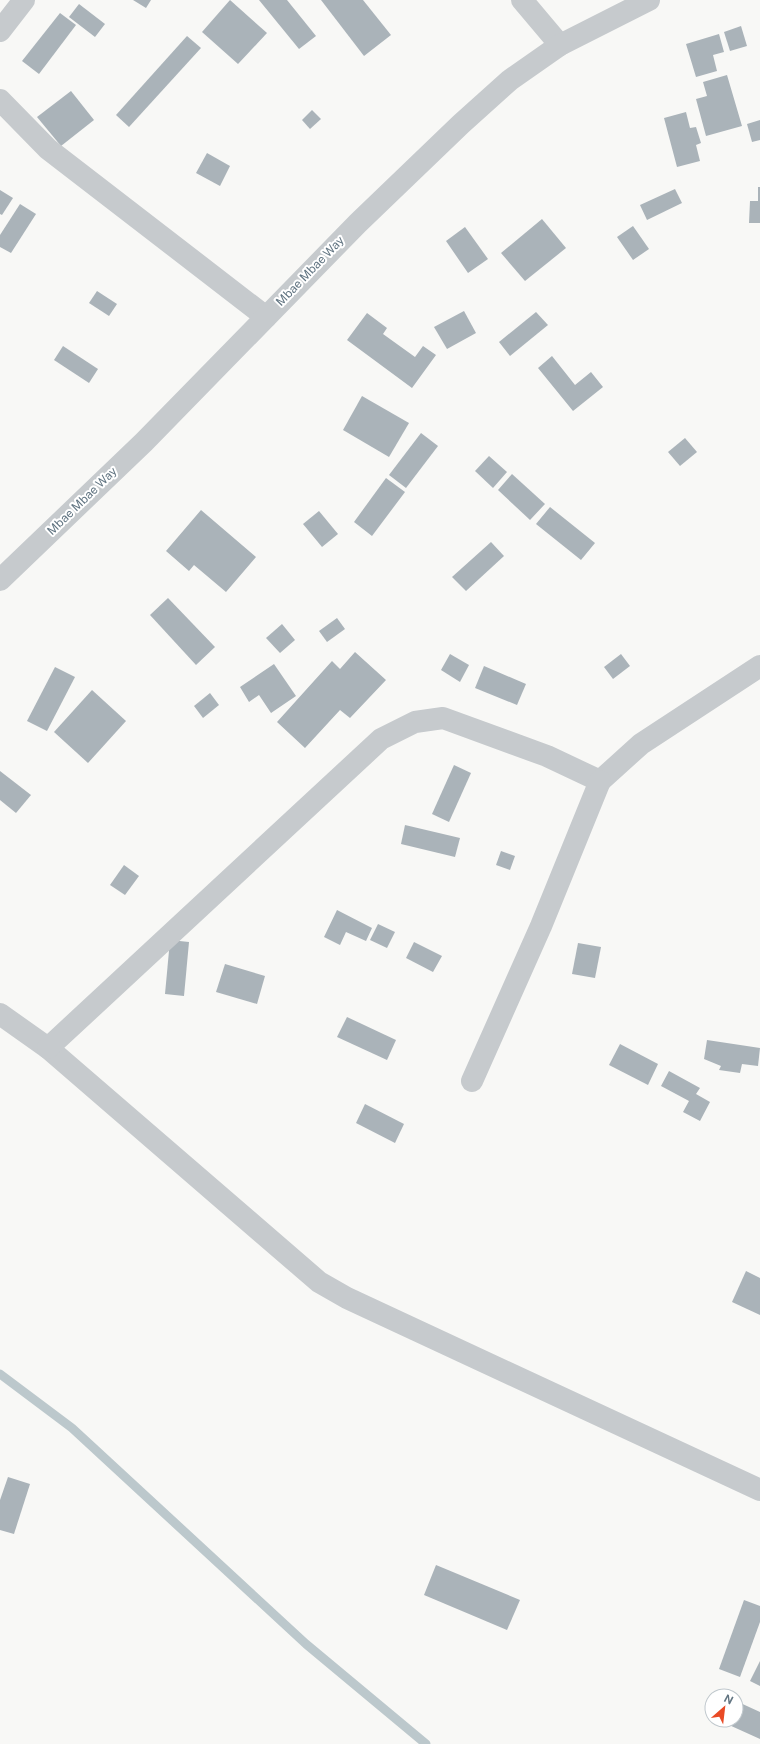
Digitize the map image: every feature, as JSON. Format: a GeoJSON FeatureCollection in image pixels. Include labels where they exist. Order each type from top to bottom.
{"type":"FeatureCollection","features":[{"type":"Feature","properties":{"kind":"street"},"geometry":{"type":"LineString","coordinates":[[0,31],[24,0]]}},
{"type":"Feature","properties":{"kind":"street"},"geometry":{"type":"LineString","coordinates":[[522,0],[560,45]]}},
{"type":"Feature","properties":{"kind":"street","name":"Mbae Mbae Way"},"geometry":{"type":"LineString","coordinates":[[0,580],[144,442],[358,223],[461,124],[510,80],[560,45],[649,0]]}},
{"type":"Feature","properties":{"kind":"street"},"geometry":{"type":"LineString","coordinates":[[0,100],[48,149],[266,316]]}},
{"type":"Feature","properties":{"kind":"street"},"geometry":{"type":"LineString","coordinates":[[472,1081],[541,926],[600,781],[641,744],[760,666]]}},
{"type":"Feature","properties":{"kind":"street"},"geometry":{"type":"LineString","coordinates":[[48,1048],[381,739],[415,722],[443,718],[547,756],[600,781]]}},
{"type":"Feature","properties":{"kind":"street"},"geometry":{"type":"LineString","coordinates":[[0,1014],[48,1048],[319,1282],[347,1298],[760,1490]]}},
{"type":"Feature","properties":{"kind":"building"},"geometry":{"type":"Polygon","coordinates":[[[133,0],[151,0],[146,8],[133,0]]]}},
{"type":"Feature","properties":{"kind":"building"},"geometry":{"type":"Polygon","coordinates":[[[230,0],[267,33],[238,64],[202,32],[230,0]]]}},
{"type":"Feature","properties":{"kind":"building"},"geometry":{"type":"Polygon","coordinates":[[[259,0],[287,0],[316,36],[299,49],[259,0]]]}},
{"type":"Feature","properties":{"kind":"building"},"geometry":{"type":"Polygon","coordinates":[[[321,0],[363,0],[391,35],[364,56],[321,0]]]}},
{"type":"Feature","properties":{"kind":"building"},"geometry":{"type":"Polygon","coordinates":[[[79,4],[105,24],[95,37],[69,17],[79,4]]]}},
{"type":"Feature","properties":{"kind":"building"},"geometry":{"type":"Polygon","coordinates":[[[60,13],[76,25],[39,74],[22,61],[60,13]]]}},
{"type":"Feature","properties":{"kind":"building"},"geometry":{"type":"Polygon","coordinates":[[[741,26],[747,46],[730,51],[724,32],[741,26]]]}},
{"type":"Feature","properties":{"kind":"building"},"geometry":{"type":"Polygon","coordinates":[[[719,34],[724,52],[713,55],[717,71],[696,77],[686,44],[719,34]]]}},
{"type":"Feature","properties":{"kind":"building"},"geometry":{"type":"Polygon","coordinates":[[[187,36],[201,48],[129,127],[116,115],[187,36]]]}},
{"type":"Feature","properties":{"kind":"building"},"geometry":{"type":"Polygon","coordinates":[[[727,75],[742,126],[706,136],[696,99],[707,96],[703,82],[727,75]]]}},
{"type":"Feature","properties":{"kind":"building"},"geometry":{"type":"Polygon","coordinates":[[[71,91],[94,120],[61,146],[37,117],[71,91]]]}},
{"type":"Feature","properties":{"kind":"building"},"geometry":{"type":"Polygon","coordinates":[[[312,110],[321,119],[310,129],[302,120],[312,110]]]}},
{"type":"Feature","properties":{"kind":"building"},"geometry":{"type":"Polygon","coordinates":[[[686,112],[690,128],[696,127],[701,143],[696,145],[700,161],[677,167],[664,118],[686,112]]]}},
{"type":"Feature","properties":{"kind":"building"},"geometry":{"type":"Polygon","coordinates":[[[760,120],[760,140],[752,142],[747,124],[760,120]]]}},
{"type":"Feature","properties":{"kind":"building"},"geometry":{"type":"Polygon","coordinates":[[[207,153],[230,166],[220,186],[196,173],[207,153]]]}},
{"type":"Feature","properties":{"kind":"building"},"geometry":{"type":"Polygon","coordinates":[[[758,187],[760,187],[760,223],[749,223],[750,201],[758,201],[758,187]]]}},
{"type":"Feature","properties":{"kind":"building"},"geometry":{"type":"Polygon","coordinates":[[[675,189],[682,203],[647,220],[640,205],[675,189]]]}},
{"type":"Feature","properties":{"kind":"building"},"geometry":{"type":"Polygon","coordinates":[[[0,190],[13,198],[2,215],[0,214],[0,190]]]}},
{"type":"Feature","properties":{"kind":"building"},"geometry":{"type":"Polygon","coordinates":[[[20,204],[36,214],[11,253],[0,247],[0,235],[20,204]]]}},
{"type":"Feature","properties":{"kind":"building"},"geometry":{"type":"Polygon","coordinates":[[[542,219],[566,248],[525,281],[501,253],[542,219]]]}},
{"type":"Feature","properties":{"kind":"building"},"geometry":{"type":"Polygon","coordinates":[[[633,226],[649,249],[633,260],[617,237],[633,226]]]}},
{"type":"Feature","properties":{"kind":"building"},"geometry":{"type":"Polygon","coordinates":[[[465,227],[488,259],[468,273],[446,241],[465,227]]]}},
{"type":"Feature","properties":{"kind":"building"},"geometry":{"type":"Polygon","coordinates":[[[97,291],[117,304],[109,316],[89,303],[97,291]]]}},
{"type":"Feature","properties":{"kind":"building"},"geometry":{"type":"Polygon","coordinates":[[[464,311],[476,333],[447,349],[434,327],[464,311]]]}},
{"type":"Feature","properties":{"kind":"building"},"geometry":{"type":"Polygon","coordinates":[[[536,312],[548,325],[510,356],[499,342],[536,312]]]}},
{"type":"Feature","properties":{"kind":"building"},"geometry":{"type":"Polygon","coordinates":[[[367,313],[387,328],[383,334],[415,357],[423,346],[436,355],[412,388],[347,340],[367,313]]]}},
{"type":"Feature","properties":{"kind":"building"},"geometry":{"type":"Polygon","coordinates":[[[63,346],[98,369],[89,383],[54,360],[63,346]]]}},
{"type":"Feature","properties":{"kind":"building"},"geometry":{"type":"Polygon","coordinates":[[[552,356],[575,385],[591,372],[603,387],[573,411],[538,368],[552,356]]]}},
{"type":"Feature","properties":{"kind":"building"},"geometry":{"type":"Polygon","coordinates":[[[362,396],[409,423],[389,457],[343,430],[362,396]]]}},
{"type":"Feature","properties":{"kind":"building"},"geometry":{"type":"Polygon","coordinates":[[[421,433],[438,446],[406,488],[389,475],[421,433]]]}},
{"type":"Feature","properties":{"kind":"building"},"geometry":{"type":"Polygon","coordinates":[[[685,438],[697,452],[680,466],[668,452],[685,438]]]}},
{"type":"Feature","properties":{"kind":"building"},"geometry":{"type":"Polygon","coordinates":[[[489,456],[507,472],[493,488],[475,471],[489,456]]]}},
{"type":"Feature","properties":{"kind":"building"},"geometry":{"type":"Polygon","coordinates":[[[512,474],[545,504],[530,520],[498,490],[512,474]]]}},
{"type":"Feature","properties":{"kind":"building"},"geometry":{"type":"Polygon","coordinates":[[[386,478],[405,492],[372,536],[354,522],[386,478]]]}},
{"type":"Feature","properties":{"kind":"building"},"geometry":{"type":"Polygon","coordinates":[[[550,507],[595,543],[581,560],[536,524],[550,507]]]}},
{"type":"Feature","properties":{"kind":"building"},"geometry":{"type":"Polygon","coordinates":[[[201,510],[256,557],[226,592],[194,565],[189,571],[166,551],[201,510]]]}},
{"type":"Feature","properties":{"kind":"building"},"geometry":{"type":"Polygon","coordinates":[[[319,511],[338,534],[322,547],[303,524],[319,511]]]}},
{"type":"Feature","properties":{"kind":"building"},"geometry":{"type":"Polygon","coordinates":[[[491,542],[504,556],[466,591],[452,577],[491,542]]]}},
{"type":"Feature","properties":{"kind":"building"},"geometry":{"type":"Polygon","coordinates":[[[168,598],[215,647],[196,665],[150,615],[168,598]]]}},
{"type":"Feature","properties":{"kind":"building"},"geometry":{"type":"Polygon","coordinates":[[[337,618],[345,629],[327,642],[319,631],[337,618]]]}},
{"type":"Feature","properties":{"kind":"building"},"geometry":{"type":"Polygon","coordinates":[[[282,624],[295,640],[280,653],[266,638],[282,624]]]}},
{"type":"Feature","properties":{"kind":"building"},"geometry":{"type":"Polygon","coordinates":[[[355,652],[386,680],[350,718],[340,710],[305,748],[277,722],[332,661],[340,669],[355,652]]]}},
{"type":"Feature","properties":{"kind":"building"},"geometry":{"type":"Polygon","coordinates":[[[450,654],[469,665],[460,682],[441,670],[450,654]]]}},
{"type":"Feature","properties":{"kind":"building"},"geometry":{"type":"Polygon","coordinates":[[[621,654],[630,666],[613,679],[604,667],[621,654]]]}},
{"type":"Feature","properties":{"kind":"building"},"geometry":{"type":"Polygon","coordinates":[[[274,664],[296,696],[271,713],[259,695],[249,702],[240,687],[274,664]]]}},
{"type":"Feature","properties":{"kind":"building"},"geometry":{"type":"Polygon","coordinates":[[[484,666],[526,684],[517,705],[475,688],[484,666]]]}},
{"type":"Feature","properties":{"kind":"building"},"geometry":{"type":"Polygon","coordinates":[[[55,667],[75,677],[47,731],[27,721],[55,667]]]}},
{"type":"Feature","properties":{"kind":"building"},"geometry":{"type":"Polygon","coordinates":[[[92,690],[126,721],[88,763],[54,732],[92,690]]]}},
{"type":"Feature","properties":{"kind":"building"},"geometry":{"type":"Polygon","coordinates":[[[210,693],[219,705],[203,718],[194,706],[210,693]]]}},
{"type":"Feature","properties":{"kind":"building"},"geometry":{"type":"Polygon","coordinates":[[[454,765],[471,773],[449,822],[432,814],[454,765]]]}},
{"type":"Feature","properties":{"kind":"building"},"geometry":{"type":"Polygon","coordinates":[[[0,771],[31,795],[16,813],[0,800],[0,771]]]}},
{"type":"Feature","properties":{"kind":"building"},"geometry":{"type":"Polygon","coordinates":[[[405,825],[460,838],[455,857],[401,844],[405,825]]]}},
{"type":"Feature","properties":{"kind":"building"},"geometry":{"type":"Polygon","coordinates":[[[501,851],[515,856],[510,870],[496,865],[501,851]]]}},
{"type":"Feature","properties":{"kind":"building"},"geometry":{"type":"Polygon","coordinates":[[[124,865],[139,876],[125,895],[110,885],[124,865]]]}},
{"type":"Feature","properties":{"kind":"building"},"geometry":{"type":"Polygon","coordinates":[[[337,910],[372,928],[366,941],[346,932],[340,945],[324,937],[337,910]]]}},
{"type":"Feature","properties":{"kind":"building"},"geometry":{"type":"Polygon","coordinates":[[[378,924],[395,932],[387,948],[370,940],[378,924]]]}},
{"type":"Feature","properties":{"kind":"building"},"geometry":{"type":"Polygon","coordinates":[[[170,940],[189,942],[184,996],[165,994],[170,940]]]}},
{"type":"Feature","properties":{"kind":"building"},"geometry":{"type":"Polygon","coordinates":[[[414,942],[442,956],[433,972],[406,958],[414,942]]]}},
{"type":"Feature","properties":{"kind":"building"},"geometry":{"type":"Polygon","coordinates":[[[578,943],[601,947],[595,978],[572,974],[578,943]]]}},
{"type":"Feature","properties":{"kind":"building"},"geometry":{"type":"Polygon","coordinates":[[[225,964],[265,976],[257,1004],[216,992],[225,964]]]}},
{"type":"Feature","properties":{"kind":"building"},"geometry":{"type":"Polygon","coordinates":[[[347,1017],[396,1040],[387,1060],[337,1037],[347,1017]]]}},
{"type":"Feature","properties":{"kind":"building"},"geometry":{"type":"Polygon","coordinates":[[[707,1040],[760,1048],[758,1066],[742,1064],[740,1073],[719,1070],[721,1066],[704,1059],[707,1040]]]}},
{"type":"Feature","properties":{"kind":"building"},"geometry":{"type":"Polygon","coordinates":[[[620,1044],[658,1064],[648,1085],[609,1065],[620,1044]]]}},
{"type":"Feature","properties":{"kind":"building"},"geometry":{"type":"Polygon","coordinates":[[[669,1071],[700,1088],[696,1094],[710,1102],[700,1121],[683,1112],[689,1101],[661,1086],[669,1071]]]}},
{"type":"Feature","properties":{"kind":"building"},"geometry":{"type":"Polygon","coordinates":[[[365,1104],[404,1124],[395,1143],[356,1123],[365,1104]]]}},
{"type":"Feature","properties":{"kind":"building"},"geometry":{"type":"Polygon","coordinates":[[[746,1271],[760,1278],[760,1315],[732,1302],[746,1271]]]}},
{"type":"Feature","properties":{"kind":"building"},"geometry":{"type":"Polygon","coordinates":[[[8,1477],[30,1484],[14,1534],[0,1530],[0,1500],[8,1477]]]}},
{"type":"Feature","properties":{"kind":"building"},"geometry":{"type":"Polygon","coordinates":[[[436,1565],[520,1600],[507,1630],[424,1595],[436,1565]]]}},
{"type":"Feature","properties":{"kind":"building"},"geometry":{"type":"Polygon","coordinates":[[[744,1600],[760,1606],[760,1622],[740,1677],[719,1669],[744,1600]]]}},
{"type":"Feature","properties":{"kind":"building"},"geometry":{"type":"Polygon","coordinates":[[[760,1661],[760,1686],[750,1681],[760,1661]]]}},
{"type":"Feature","properties":{"kind":"building"},"geometry":{"type":"Polygon","coordinates":[[[744,1705],[760,1712],[760,1739],[736,1728],[744,1728],[744,1705]]]}},
{"type":"Feature","properties":{"kind":"waterway"},"geometry":{"type":"LineString","coordinates":[[0,1374],[72,1428],[306,1644],[426,1744]]}}]}
